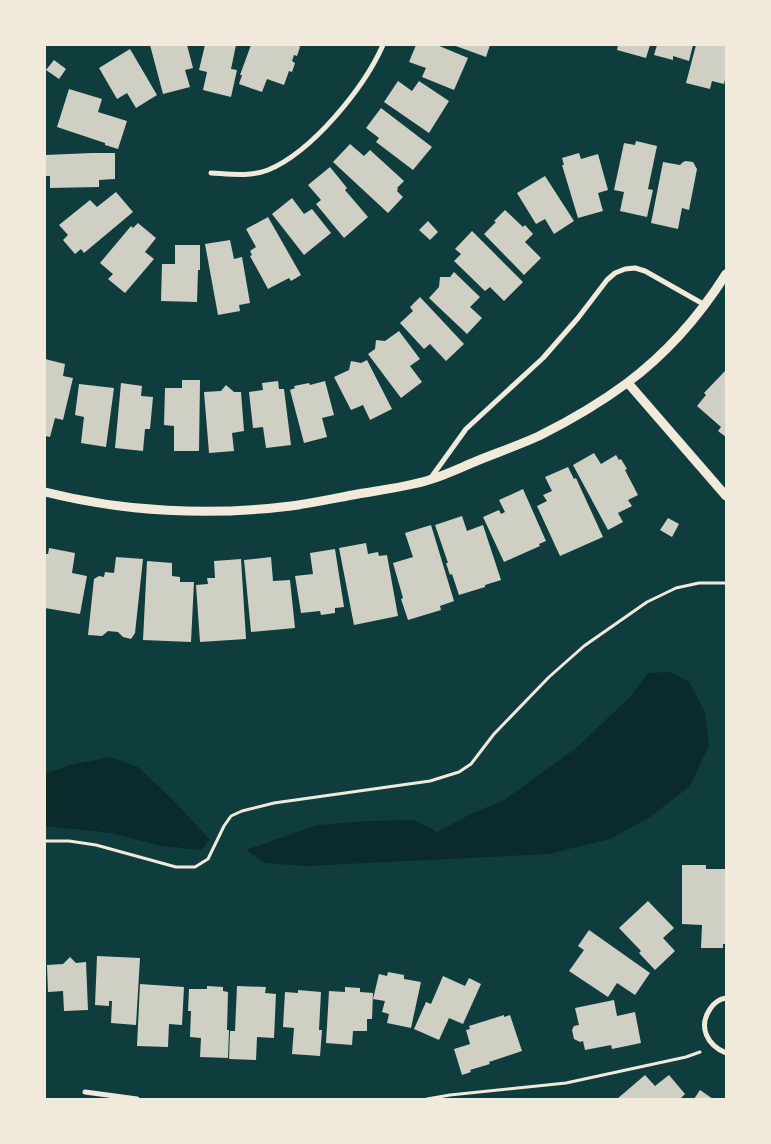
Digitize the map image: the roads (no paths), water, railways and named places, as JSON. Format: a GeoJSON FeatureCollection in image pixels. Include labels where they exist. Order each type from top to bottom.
{"type":"FeatureCollection","features":[{"type":"Feature","properties":{"kind":"street"},"geometry":{"type":"LineString","coordinates":[[211,173],[253,174],[268,170],[304,147],[346,104],[365,78],[383,45]]}},
{"type":"Feature","properties":{"kind":"street"},"geometry":{"type":"LineString","coordinates":[[429,480],[466,429],[543,358],[615,272],[635,268],[645,271],[704,305]]}},
{"type":"Feature","properties":{"kind":"street"},"geometry":{"type":"LineString","coordinates":[[45,492],[113,505],[149,509],[200,511],[291,506],[429,480],[539,436],[594,405],[628,383],[658,357],[681,333],[726,274]]}},
{"type":"Feature","properties":{"kind":"street"},"geometry":{"type":"LineString","coordinates":[[628,383],[726,496]]}},
{"type":"Feature","properties":{"kind":"street"},"geometry":{"type":"LineString","coordinates":[[726,998],[722,998],[713,1004],[706,1014],[704,1025],[707,1038],[713,1045],[726,1053]]}},
{"type":"Feature","properties":{"kind":"street"},"geometry":{"type":"LineString","coordinates":[[85,1092],[137,1099]]}},
{"type":"Feature","properties":{"kind":"water"},"geometry":{"type":"Polygon","coordinates":[[[670,672],[689,682],[705,712],[709,745],[690,786],[650,817],[610,839],[548,854],[306,866],[265,863],[246,850],[318,825],[414,820],[437,832],[471,814],[504,800],[575,749],[631,696],[648,673],[670,672]]]}},
{"type":"Feature","properties":{"kind":"water"},"geometry":{"type":"Polygon","coordinates":[[[110,757],[138,767],[174,801],[209,839],[202,850],[162,846],[111,833],[45,826],[45,774],[70,765],[110,757]]]}}]}
